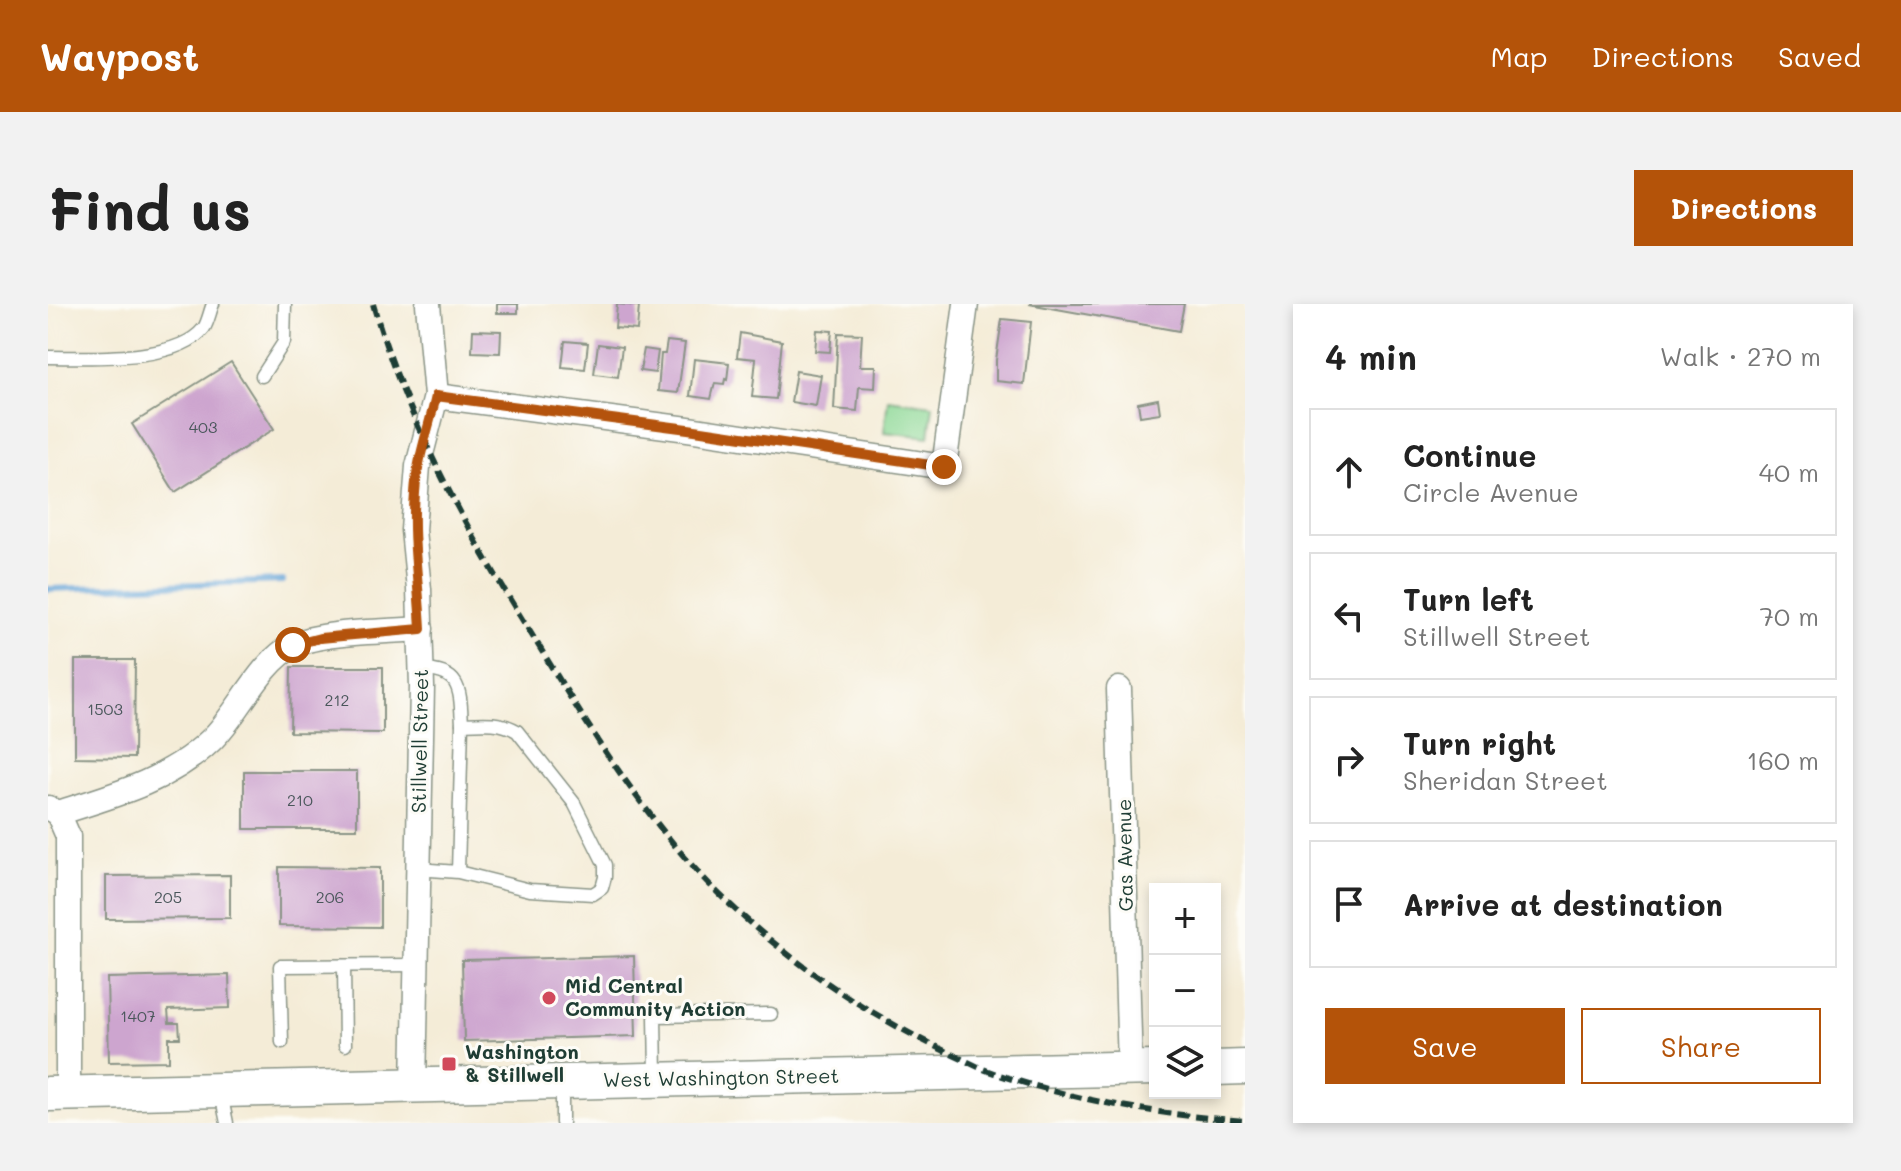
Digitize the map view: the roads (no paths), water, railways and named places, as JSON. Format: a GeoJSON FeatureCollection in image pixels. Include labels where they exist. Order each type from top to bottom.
{"type":"FeatureCollection","features":[{"type":"Feature","properties":{"kind":"main road"},"geometry":{"type":"LineString","coordinates":[[1221,1068],[1245,1067]]}},
{"type":"Feature","properties":{"kind":"main road","name":"West Washington Street"},"geometry":{"type":"LineString","coordinates":[[58,1094],[224,1107],[414,1086],[1142,1069]]}},
{"type":"Feature","properties":{"kind":"street","name":"Stillwell Street"},"geometry":{"type":"LineString","coordinates":[[414,1086],[421,629],[413,530],[418,466],[436,396],[428,304]]}},
{"type":"Feature","properties":{"kind":"street"},"geometry":{"type":"LineString","coordinates":[[436,396],[944,467],[966,304]]}},
{"type":"Feature","properties":{"kind":"street"},"geometry":{"type":"LineString","coordinates":[[58,1094],[68,836],[53,811],[135,789],[182,764],[211,740],[268,667],[293,645],[320,638],[421,629]]}},
{"type":"Feature","properties":{"kind":"street","name":"Gas Avenue"},"geometry":{"type":"LineString","coordinates":[[1119,689],[1142,1069]]}},
{"type":"Feature","properties":{"kind":"lane"},"geometry":{"type":"LineString","coordinates":[[48,357],[127,358],[179,345],[204,328],[213,304]]}},
{"type":"Feature","properties":{"kind":"lane"},"geometry":{"type":"LineString","coordinates":[[262,376],[284,342],[285,304]]}},
{"type":"Feature","properties":{"kind":"lane"},"geometry":{"type":"LineString","coordinates":[[421,670],[441,672],[455,682],[460,691],[458,872]]}},
{"type":"Feature","properties":{"kind":"lane"},"geometry":{"type":"LineString","coordinates":[[417,869],[458,872],[530,890],[593,894],[602,888],[605,865],[574,803],[517,731],[497,723],[462,724]]}},
{"type":"Feature","properties":{"kind":"lane"},"geometry":{"type":"LineString","coordinates":[[282,1042],[280,966],[416,965]]}},
{"type":"Feature","properties":{"kind":"lane"},"geometry":{"type":"LineString","coordinates":[[344,966],[345,1045]]}},
{"type":"Feature","properties":{"kind":"lane"},"geometry":{"type":"LineString","coordinates":[[656,1079],[655,1016],[771,1014]]}},
{"type":"Feature","properties":{"kind":"lane"},"geometry":{"type":"LineString","coordinates":[[562,1082],[562,1123]]}},
{"type":"Feature","properties":{"kind":"waterway"},"geometry":{"type":"LineString","coordinates":[[48,589],[283,581]]}},
{"type":"Feature","properties":{"kind":"railway"},"geometry":{"type":"LineString","coordinates":[[373,304],[387,349],[423,436],[465,521],[512,603],[643,805],[717,892],[769,939],[825,982],[915,1036],[982,1069],[1055,1091],[1118,1105],[1245,1121]]}},
{"type":"Feature","properties":{"kind":"place","name":"Mid Central Community Action"},"geometry":{"type":"Point","coordinates":[549,998]}},
{"type":"Feature","properties":{"kind":"place","name":"Washington & Stillwell"},"geometry":{"type":"Point","coordinates":[449,1064]}}]}
